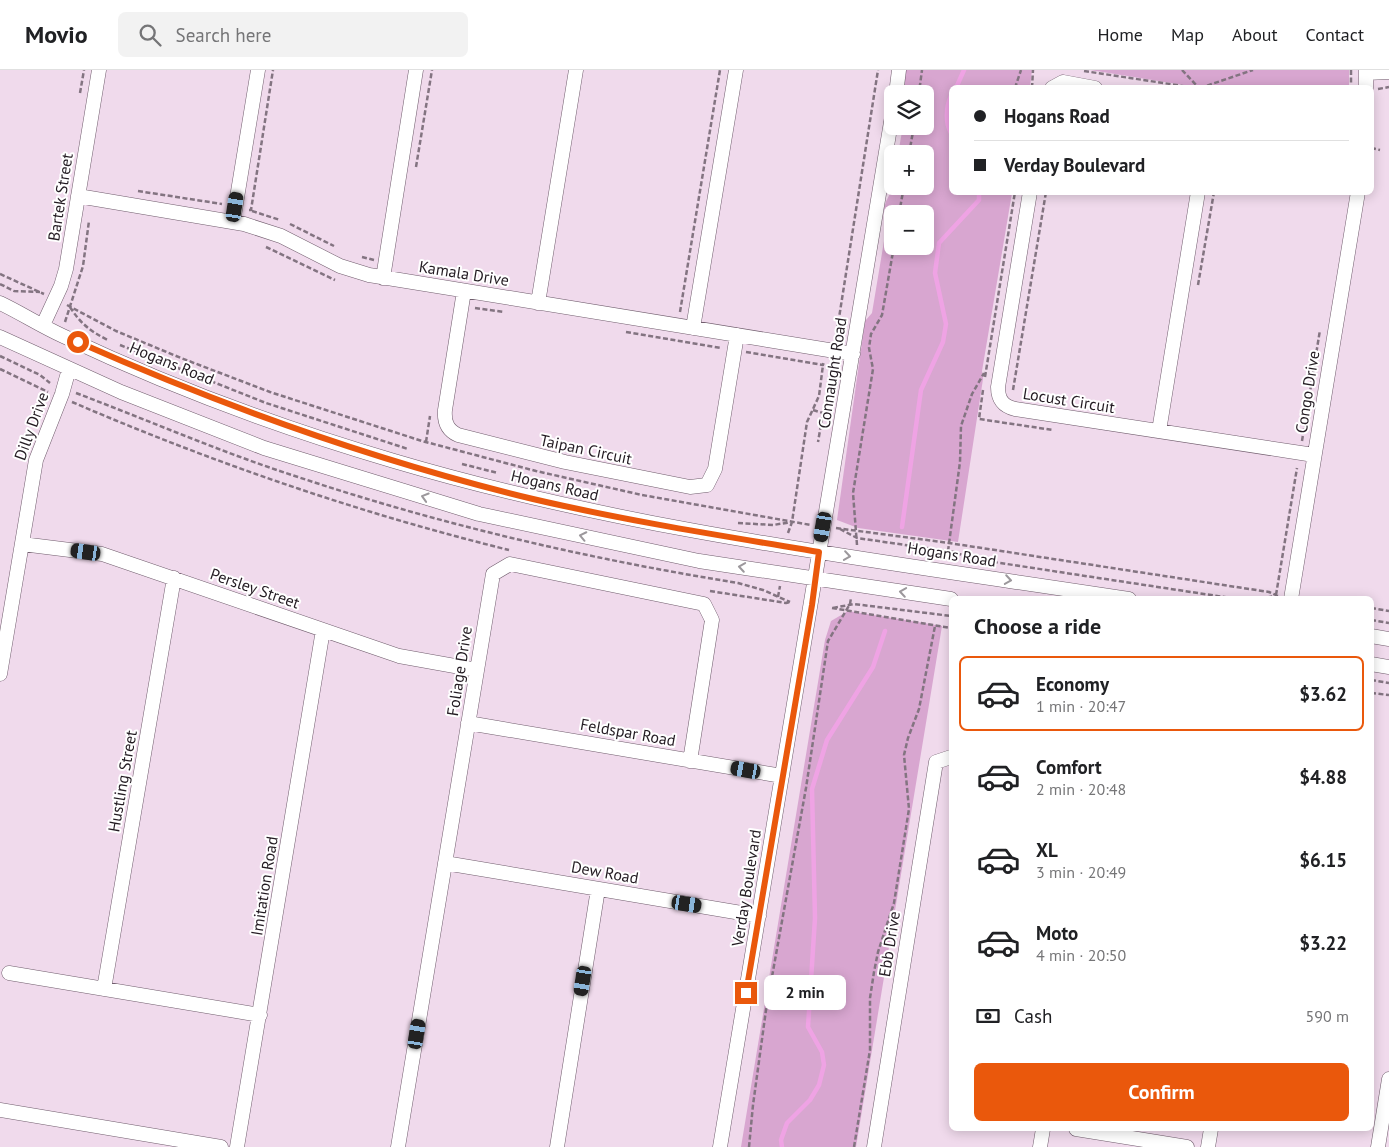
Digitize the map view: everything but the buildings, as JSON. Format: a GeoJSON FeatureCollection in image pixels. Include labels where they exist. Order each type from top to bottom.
{"type":"FeatureCollection","features":[{"type":"Feature","properties":{"kind":"street","name":"Bartek Street"},"geometry":{"type":"LineString","coordinates":[[43,325],[64,279],[99,70]]}},
{"type":"Feature","properties":{"kind":"street"},"geometry":{"type":"LineString","coordinates":[[233,222],[258,70]]}},
{"type":"Feature","properties":{"kind":"street"},"geometry":{"type":"LineString","coordinates":[[383,278],[416,70]]}},
{"type":"Feature","properties":{"kind":"street"},"geometry":{"type":"LineString","coordinates":[[538,303],[576,70]]}},
{"type":"Feature","properties":{"kind":"street"},"geometry":{"type":"LineString","coordinates":[[692,328],[736,70]]}},
{"type":"Feature","properties":{"kind":"street"},"geometry":{"type":"LineString","coordinates":[[897,85],[899,70]]}},
{"type":"Feature","properties":{"kind":"street"},"geometry":{"type":"LineString","coordinates":[[1366,85],[1366,71],[1389,72]]}},
{"type":"Feature","properties":{"kind":"street"},"geometry":{"type":"LineString","coordinates":[[1058,85],[1063,82],[1079,85]]}},
{"type":"Feature","properties":{"kind":"street","name":"Connaught Road"},"geometry":{"type":"LineString","coordinates":[[806,635],[889,135]]}},
{"type":"Feature","properties":{"kind":"street","name":"Locust Circuit"},"geometry":{"type":"LineString","coordinates":[[1030,195],[998,387],[1001,401],[1007,407],[1314,456]]}},
{"type":"Feature","properties":{"kind":"street"},"geometry":{"type":"LineString","coordinates":[[1159,431],[1198,195]]}},
{"type":"Feature","properties":{"kind":"street","name":"Congo Drive"},"geometry":{"type":"LineString","coordinates":[[1287,596],[1314,456],[1358,195]]}},
{"type":"Feature","properties":{"kind":"street","name":"Kamala Drive"},"geometry":{"type":"LineString","coordinates":[[78,196],[233,222],[281,236],[340,266],[383,278],[853,354]]}},
{"type":"Feature","properties":{"kind":"street","name":"Taipan Circuit"},"geometry":{"type":"LineString","coordinates":[[464,291],[445,410],[445,421],[450,430],[458,435],[523,452],[690,487],[706,485],[715,469],[736,336]]}},
{"type":"Feature","properties":{"kind":"street","name":"Hogans Road"},"geometry":{"type":"LineString","coordinates":[[0,303],[132,366],[204,396],[328,440],[392,460],[567,506],[656,525],[819,552],[1110,596]]}},
{"type":"Feature","properties":{"kind":"street"},"geometry":{"type":"LineString","coordinates":[[0,337],[121,392],[264,448],[479,514],[699,560],[949,599]]}},
{"type":"Feature","properties":{"kind":"street","name":"Dilly Drive"},"geometry":{"type":"LineString","coordinates":[[0,674],[36,460],[62,394],[69,368]]}},
{"type":"Feature","properties":{"kind":"street","name":"Persley Street"},"geometry":{"type":"LineString","coordinates":[[22,544],[102,554],[399,656],[477,670]]}},
{"type":"Feature","properties":{"kind":"street","name":"Foliage Drive"},"geometry":{"type":"LineString","coordinates":[[398,1147],[493,574],[510,564],[704,604],[712,620],[690,761]]}},
{"type":"Feature","properties":{"kind":"street","name":"Hustling Street"},"geometry":{"type":"LineString","coordinates":[[104,989],[174,578]]}},
{"type":"Feature","properties":{"kind":"street","name":"Imitation Road"},"geometry":{"type":"LineString","coordinates":[[237,1147],[324,630]]}},
{"type":"Feature","properties":{"kind":"street","name":"Verday Boulevard"},"geometry":{"type":"LineString","coordinates":[[720,1147],[806,635]]}},
{"type":"Feature","properties":{"kind":"street"},"geometry":{"type":"LineString","coordinates":[[1374,636],[1389,639]]}},
{"type":"Feature","properties":{"kind":"street"},"geometry":{"type":"LineString","coordinates":[[1374,664],[1389,667]]}},
{"type":"Feature","properties":{"kind":"street","name":"Feldspar Road"},"geometry":{"type":"LineString","coordinates":[[468,723],[782,776]]}},
{"type":"Feature","properties":{"kind":"street","name":"Ebb Drive"},"geometry":{"type":"LineString","coordinates":[[874,1147],[936,762],[949,758]]}},
{"type":"Feature","properties":{"kind":"street","name":"Dew Road"},"geometry":{"type":"LineString","coordinates":[[445,863],[759,916]]}},
{"type":"Feature","properties":{"kind":"street"},"geometry":{"type":"LineString","coordinates":[[557,1147],[598,889]]}},
{"type":"Feature","properties":{"kind":"street"},"geometry":{"type":"LineString","coordinates":[[9,973],[260,1015]]}},
{"type":"Feature","properties":{"kind":"street"},"geometry":{"type":"LineString","coordinates":[[1378,1147],[1389,1079]]}},
{"type":"Feature","properties":{"kind":"street"},"geometry":{"type":"LineString","coordinates":[[0,1110],[220,1147]]}},
{"type":"Feature","properties":{"kind":"street"},"geometry":{"type":"LineString","coordinates":[[1040,1147],[1043,1131]]}},
{"type":"Feature","properties":{"kind":"street"},"geometry":{"type":"LineString","coordinates":[[1088,1131],[1187,1147]]}},
{"type":"Feature","properties":{"kind":"street"},"geometry":{"type":"LineString","coordinates":[[1208,1147],[1211,1131]]}},
{"type":"Feature","properties":{"kind":"path"},"geometry":{"type":"LineString","coordinates":[[134,190],[251,210],[273,70]]}},
{"type":"Feature","properties":{"kind":"path"},"geometry":{"type":"LineString","coordinates":[[680,312],[720,70]]}},
{"type":"Feature","properties":{"kind":"path"},"geometry":{"type":"LineString","coordinates":[[870,343],[835,337],[878,70]]}},
{"type":"Feature","properties":{"kind":"path"},"geometry":{"type":"LineString","coordinates":[[920,85],[922,70]]}},
{"type":"Feature","properties":{"kind":"path"},"geometry":{"type":"LineString","coordinates":[[1016,85],[1021,70]]}},
{"type":"Feature","properties":{"kind":"path"},"geometry":{"type":"LineString","coordinates":[[1032,85],[1033,70]]}},
{"type":"Feature","properties":{"kind":"path"},"geometry":{"type":"LineString","coordinates":[[1080,70],[1178,85]]}},
{"type":"Feature","properties":{"kind":"path"},"geometry":{"type":"LineString","coordinates":[[1182,70],[1195,85]]}},
{"type":"Feature","properties":{"kind":"path"},"geometry":{"type":"LineString","coordinates":[[1207,85],[1253,70]]}},
{"type":"Feature","properties":{"kind":"path"},"geometry":{"type":"LineString","coordinates":[[1351,70],[1351,85]]}},
{"type":"Feature","properties":{"kind":"path"},"geometry":{"type":"LineString","coordinates":[[1374,149],[1380,150]]}},
{"type":"Feature","properties":{"kind":"path"},"geometry":{"type":"LineString","coordinates":[[218,219],[223,194]]}},
{"type":"Feature","properties":{"kind":"path"},"geometry":{"type":"LineString","coordinates":[[948,551],[960,462],[961,426],[972,394],[985,372],[1014,195]]}},
{"type":"Feature","properties":{"kind":"path"},"geometry":{"type":"LineString","coordinates":[[1012,394],[1045,195]]}},
{"type":"Feature","properties":{"kind":"path"},"geometry":{"type":"LineString","coordinates":[[856,557],[857,538],[853,493],[873,370],[871,334],[882,315],[892,255]]}},
{"type":"Feature","properties":{"kind":"path"},"geometry":{"type":"LineString","coordinates":[[0,274],[41,292],[14,291],[0,284]]}},
{"type":"Feature","properties":{"kind":"path"},"geometry":{"type":"LineString","coordinates":[[409,450],[266,403],[120,345],[93,333],[79,322],[69,306],[116,331],[181,358],[270,392],[422,441],[536,471],[642,495],[786,519],[792,522]]}},
{"type":"Feature","properties":{"kind":"path"},"geometry":{"type":"LineString","coordinates":[[1287,596],[1300,453],[1322,320]]}},
{"type":"Feature","properties":{"kind":"path"},"geometry":{"type":"LineString","coordinates":[[0,356],[40,375],[55,386]]}},
{"type":"Feature","properties":{"kind":"path"},"geometry":{"type":"LineString","coordinates":[[785,546],[792,522],[808,422],[819,396],[824,365]]}},
{"type":"Feature","properties":{"kind":"path"},"geometry":{"type":"LineString","coordinates":[[0,369],[52,393]]}},
{"type":"Feature","properties":{"kind":"path"},"geometry":{"type":"LineString","coordinates":[[68,401],[172,444],[293,488],[433,531],[514,552]]}},
{"type":"Feature","properties":{"kind":"path"},"geometry":{"type":"LineString","coordinates":[[813,410],[824,414],[818,442]]}},
{"type":"Feature","properties":{"kind":"path"},"geometry":{"type":"LineString","coordinates":[[457,463],[505,475]]}},
{"type":"Feature","properties":{"kind":"path"},"geometry":{"type":"LineString","coordinates":[[732,522],[773,526],[792,522]]}},
{"type":"Feature","properties":{"kind":"path"},"geometry":{"type":"LineString","coordinates":[[1217,596],[974,559],[948,551],[857,538],[839,528],[1269,592],[1281,596]]}},
{"type":"Feature","properties":{"kind":"path"},"geometry":{"type":"LineString","coordinates":[[778,597],[782,573]]}},
{"type":"Feature","properties":{"kind":"path"},"geometry":{"type":"LineString","coordinates":[[750,1147],[752,1105],[766,1010],[806,788],[828,641],[850,604],[852,584]]}},
{"type":"Feature","properties":{"kind":"path"},"geometry":{"type":"LineString","coordinates":[[708,591],[786,603],[790,602]]}},
{"type":"Feature","properties":{"kind":"path"},"geometry":{"type":"LineString","coordinates":[[949,616],[883,606],[850,604],[832,608],[845,612],[949,628]]}},
{"type":"Feature","properties":{"kind":"path"},"geometry":{"type":"LineString","coordinates":[[1374,608],[1389,611]]}},
{"type":"Feature","properties":{"kind":"path"},"geometry":{"type":"LineString","coordinates":[[1374,620],[1389,623]]}},
{"type":"Feature","properties":{"kind":"path"},"geometry":{"type":"LineString","coordinates":[[854,1147],[870,1050],[870,998],[874,972],[878,952],[894,903],[909,808],[904,755],[919,709],[935,626]]}},
{"type":"Feature","properties":{"kind":"path"},"geometry":{"type":"LineString","coordinates":[[1374,680],[1389,683]]}},
{"type":"Feature","properties":{"kind":"path"},"geometry":{"type":"LineString","coordinates":[[1374,693],[1389,695]]}},
{"type":"Feature","properties":{"kind":"shaded area"},"geometry":{"type":"Polygon","coordinates":[[[906,70],[1032,70],[1030,85],[949,85],[949,195],[1012,195],[982,371],[983,379],[958,542],[858,528],[837,520],[865,321],[872,313],[884,241],[884,255],[934,255],[934,205],[885,205],[885,203],[889,195],[934,195],[934,145],[900,145],[901,135],[934,135],[934,85],[904,85],[906,70]]]}},
{"type":"Feature","properties":{"kind":"shaded area"},"geometry":{"type":"Polygon","coordinates":[[[1090,70],[1349,70],[1349,85],[1184,85],[1090,70]]]}},
{"type":"Feature","properties":{"kind":"shaded area"},"geometry":{"type":"Polygon","coordinates":[[[848,611],[942,626],[856,1147],[741,1147],[825,640],[831,621],[848,611]]]}},
{"type":"Feature","properties":{"kind":"waterway"},"geometry":{"type":"LineString","coordinates":[[957,85],[964,70]]}},
{"type":"Feature","properties":{"kind":"waterway"},"geometry":{"type":"LineString","coordinates":[[949,102],[947,114],[949,129]]}},
{"type":"Feature","properties":{"kind":"waterway"},"geometry":{"type":"LineString","coordinates":[[902,527],[921,390],[943,342],[946,324],[935,273],[939,243],[979,200],[979,195]]}},
{"type":"Feature","properties":{"kind":"waterway"},"geometry":{"type":"LineString","coordinates":[[782,1147],[781,1140],[787,1123],[810,1100],[819,1085],[824,1065],[822,1052],[808,1027],[815,918],[812,789],[827,740],[873,667],[885,631]]}},
{"type":"Feature","properties":{"kind":"route"},"geometry":{"type":"LineString","coordinates":[[78,342],[132,366],[252,414],[328,440],[466,481],[533,499],[656,525],[819,552],[812,605],[746,993]]}}]}
